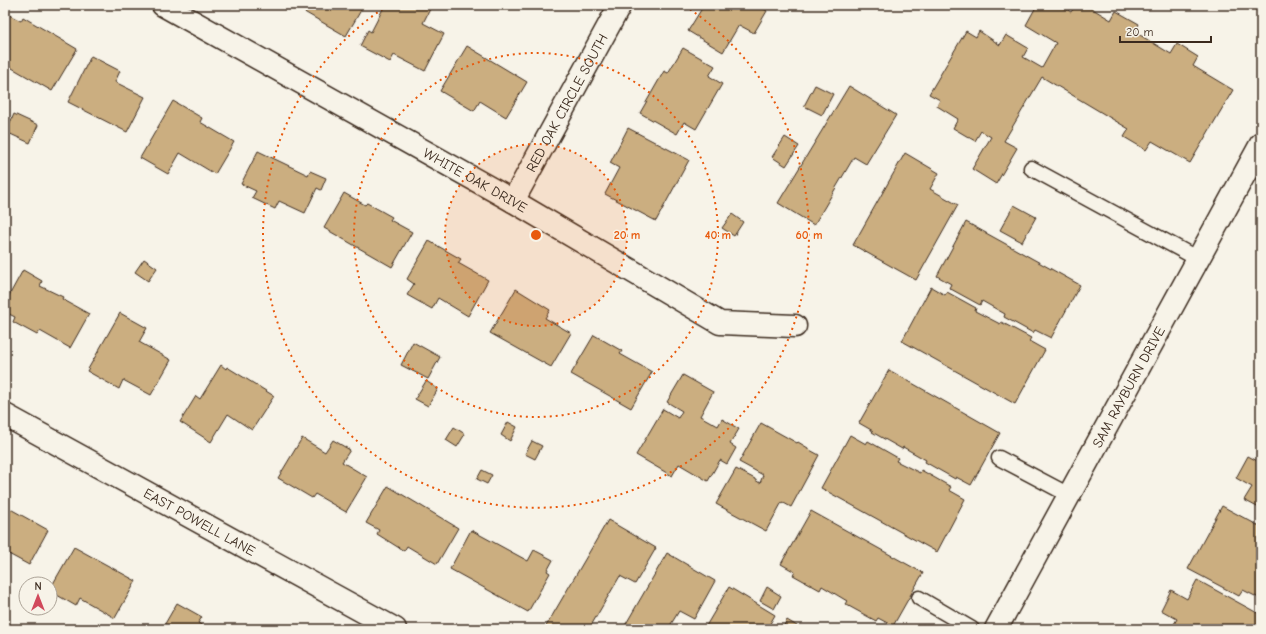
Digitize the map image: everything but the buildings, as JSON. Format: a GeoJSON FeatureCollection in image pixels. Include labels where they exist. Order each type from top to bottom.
{"type":"FeatureCollection","features":[{"type":"Feature","properties":{"kind":"street","name":"WHITE OAK DRIVE"},"geometry":{"type":"LineString","coordinates":[[163,5],[512,201],[720,323],[794,326]]}},
{"type":"Feature","properties":{"kind":"street","name":"RED OAK CIRCLE SOUTH"},"geometry":{"type":"LineString","coordinates":[[512,201],[620,5]]}},
{"type":"Feature","properties":{"kind":"street","name":"SAM RAYBURN DRIVE"},"geometry":{"type":"LineString","coordinates":[[996,629],[1261,144]]}},
{"type":"Feature","properties":{"kind":"street","name":"EAST POWELL LANE"},"geometry":{"type":"LineString","coordinates":[[5,415],[395,629]]}},
{"type":"Feature","properties":{"kind":"lane"},"geometry":{"type":"LineString","coordinates":[[1031,168],[1198,259]]}},
{"type":"Feature","properties":{"kind":"lane"},"geometry":{"type":"LineString","coordinates":[[999,458],[1069,495]]}},
{"type":"Feature","properties":{"kind":"lane"},"geometry":{"type":"LineString","coordinates":[[919,598],[972,629]]}}]}
